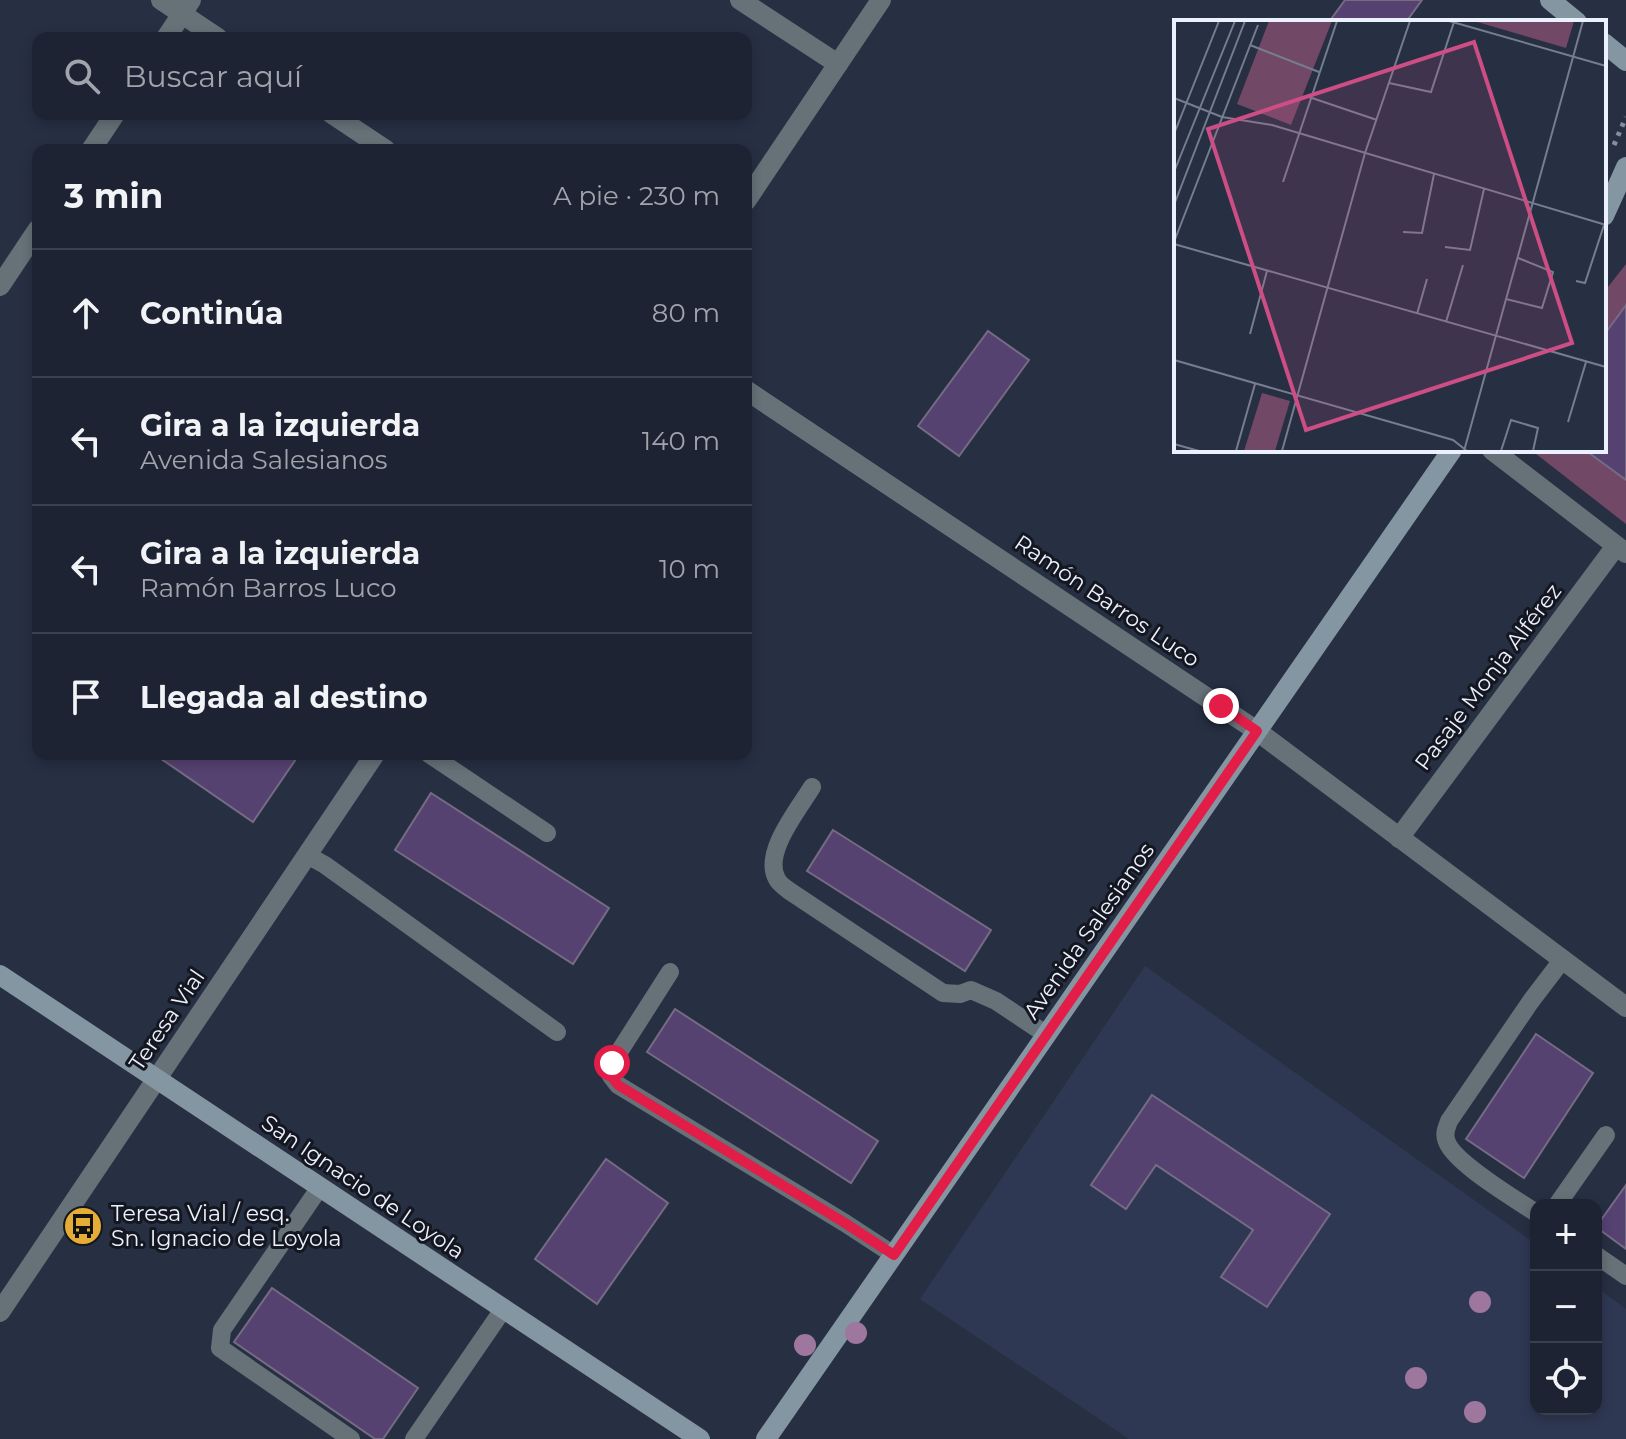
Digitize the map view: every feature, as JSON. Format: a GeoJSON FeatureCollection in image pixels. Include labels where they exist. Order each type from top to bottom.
{"type":"FeatureCollection","features":[{"type":"Feature","properties":{"kind":"main road"},"geometry":{"type":"LineString","coordinates":[[1550,0],[1575,20]]}},
{"type":"Feature","properties":{"kind":"main road"},"geometry":{"type":"LineString","coordinates":[[1606,45],[1626,61]]}},
{"type":"Feature","properties":{"kind":"main road"},"geometry":{"type":"LineString","coordinates":[[1606,212],[1626,167]]}},
{"type":"Feature","properties":{"kind":"main road","name":"Avenida Salesianos"},"geometry":{"type":"LineString","coordinates":[[766,1439],[1451,452]]}},
{"type":"Feature","properties":{"kind":"main road","name":"San Ignacio de Loyola"},"geometry":{"type":"LineString","coordinates":[[0,975],[700,1439]]}},
{"type":"Feature","properties":{"kind":"street"},"geometry":{"type":"LineString","coordinates":[[161,0],[187,7],[212,32]]}},
{"type":"Feature","properties":{"kind":"street"},"geometry":{"type":"LineString","coordinates":[[740,0],[838,64]]}},
{"type":"Feature","properties":{"kind":"street"},"geometry":{"type":"LineString","coordinates":[[752,192],[881,0]]}},
{"type":"Feature","properties":{"kind":"street"},"geometry":{"type":"LineString","coordinates":[[170,32],[187,7]]}},
{"type":"Feature","properties":{"kind":"street"},"geometry":{"type":"LineString","coordinates":[[95,144],[111,120]]}},
{"type":"Feature","properties":{"kind":"street"},"geometry":{"type":"LineString","coordinates":[[341,120],[377,144]]}},
{"type":"Feature","properties":{"kind":"street"},"geometry":{"type":"LineString","coordinates":[[0,286],[32,238]]}},
{"type":"Feature","properties":{"kind":"street","name":"Ramón Barros Luco"},"geometry":{"type":"LineString","coordinates":[[752,394],[1257,731],[1626,1007]]}},
{"type":"Feature","properties":{"kind":"street"},"geometry":{"type":"LineString","coordinates":[[1495,452],[1621,550]]}},
{"type":"Feature","properties":{"kind":"street","name":"Pasaje Monja Alférez"},"geometry":{"type":"LineString","coordinates":[[1399,838],[1621,550]]}},
{"type":"Feature","properties":{"kind":"street","name":"Teresa Vial"},"geometry":{"type":"LineString","coordinates":[[0,1312],[371,760]]}},
{"type":"Feature","properties":{"kind":"lane"},"geometry":{"type":"LineString","coordinates":[[438,760],[547,833]]}},
{"type":"Feature","properties":{"kind":"lane"},"geometry":{"type":"LineString","coordinates":[[812,787],[776,847],[772,861],[777,879],[791,892],[943,993],[960,994],[971,990],[996,1001],[1047,1035]]}},
{"type":"Feature","properties":{"kind":"lane"},"geometry":{"type":"LineString","coordinates":[[307,855],[557,1032]]}},
{"type":"Feature","properties":{"kind":"lane"},"geometry":{"type":"LineString","coordinates":[[1530,1209],[1466,1165],[1449,1148],[1445,1135],[1449,1121],[1563,959]]}},
{"type":"Feature","properties":{"kind":"lane"},"geometry":{"type":"LineString","coordinates":[[670,972],[612,1063],[611,1076],[618,1085],[894,1255]]}},
{"type":"Feature","properties":{"kind":"lane"},"geometry":{"type":"LineString","coordinates":[[1561,1199],[1606,1135]]}},
{"type":"Feature","properties":{"kind":"lane"},"geometry":{"type":"LineString","coordinates":[[320,1187],[222,1330],[220,1348],[351,1439]]}},
{"type":"Feature","properties":{"kind":"lane"},"geometry":{"type":"LineString","coordinates":[[1602,1259],[1626,1276]]}},
{"type":"Feature","properties":{"kind":"lane"},"geometry":{"type":"LineString","coordinates":[[414,1439],[504,1308]]}},
{"type":"Feature","properties":{"kind":"path"},"geometry":{"type":"LineString","coordinates":[[1610,154],[1626,117]]}},
{"type":"Feature","properties":{"kind":"shaded area"},"geometry":{"type":"Polygon","coordinates":[[[1626,264],[1626,524],[1534,452],[1606,452],[1606,289],[1626,264]]]}},
{"type":"Feature","properties":{"kind":"shaded area"},"geometry":{"type":"Polygon","coordinates":[[[1145,966],[1530,1240],[1530,1415],[1602,1415],[1602,1291],[1626,1309],[1626,1439],[1129,1439],[920,1299],[1145,966]]]}},
{"type":"Feature","properties":{"kind":"building"},"geometry":{"type":"Polygon","coordinates":[[[1345,0],[1422,0],[1407,20],[1330,20],[1345,0]]]}},
{"type":"Feature","properties":{"kind":"building"},"geometry":{"type":"Polygon","coordinates":[[[1626,305],[1626,480],[1588,452],[1606,452],[1606,332],[1626,305]]]}},
{"type":"Feature","properties":{"kind":"building"},"geometry":{"type":"Polygon","coordinates":[[[988,331],[1029,360],[959,456],[918,426],[988,331]]]}},
{"type":"Feature","properties":{"kind":"building"},"geometry":{"type":"Polygon","coordinates":[[[163,760],[295,760],[253,822],[163,760]]]}},
{"type":"Feature","properties":{"kind":"building"},"geometry":{"type":"Polygon","coordinates":[[[431,793],[609,908],[573,964],[395,850],[431,793]]]}},
{"type":"Feature","properties":{"kind":"building"},"geometry":{"type":"Polygon","coordinates":[[[833,830],[991,930],[965,971],[807,871],[833,830]]]}},
{"type":"Feature","properties":{"kind":"building"},"geometry":{"type":"Polygon","coordinates":[[[675,1009],[878,1141],[851,1183],[647,1052],[675,1009]]]}},
{"type":"Feature","properties":{"kind":"building"},"geometry":{"type":"Polygon","coordinates":[[[1536,1034],[1593,1073],[1524,1178],[1466,1139],[1536,1034]]]}},
{"type":"Feature","properties":{"kind":"building"},"geometry":{"type":"Polygon","coordinates":[[[1152,1095],[1330,1214],[1267,1307],[1221,1277],[1253,1230],[1156,1165],[1126,1209],[1091,1185],[1152,1095]]]}},
{"type":"Feature","properties":{"kind":"building"},"geometry":{"type":"Polygon","coordinates":[[[606,1159],[668,1203],[597,1304],[535,1259],[606,1159]]]}},
{"type":"Feature","properties":{"kind":"building"},"geometry":{"type":"Polygon","coordinates":[[[1626,1185],[1626,1249],[1602,1231],[1602,1219],[1626,1185]]]}},
{"type":"Feature","properties":{"kind":"building"},"geometry":{"type":"Polygon","coordinates":[[[272,1288],[418,1388],[383,1439],[375,1439],[234,1342],[272,1288]]]}},
{"type":"Feature","properties":{"kind":"place","name":"Teresa Vial / esq. Sn. Ignacio de Loyola"},"geometry":{"type":"Point","coordinates":[83,1226]}},
{"type":"Feature","properties":{"kind":"route"},"geometry":{"type":"LineString","coordinates":[[612,1063],[611,1076],[618,1085],[894,1255],[1257,731],[1221,706]]}}]}
